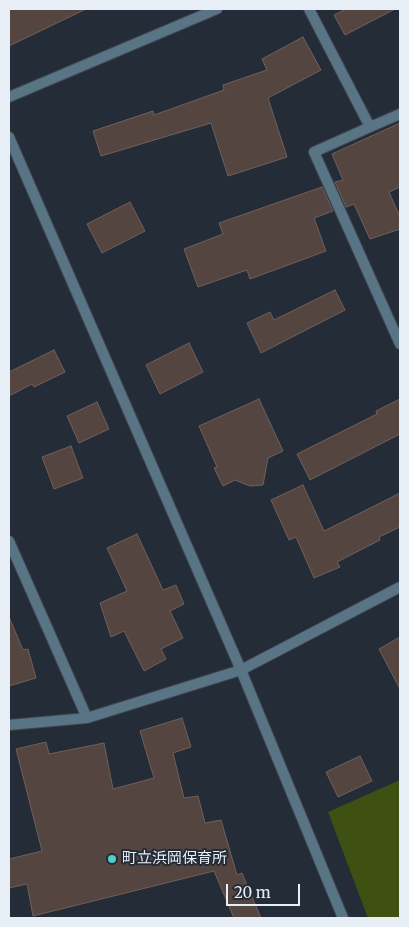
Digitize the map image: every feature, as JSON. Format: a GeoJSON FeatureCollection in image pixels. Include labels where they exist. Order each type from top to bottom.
{"type":"FeatureCollection","features":[{"type":"Feature","properties":{"kind":"street"},"geometry":{"type":"LineString","coordinates":[[9,97],[217,9]]}},
{"type":"Feature","properties":{"kind":"street"},"geometry":{"type":"LineString","coordinates":[[309,9],[370,127]]}},
{"type":"Feature","properties":{"kind":"street"},"geometry":{"type":"LineString","coordinates":[[400,114],[314,152],[400,344]]}},
{"type":"Feature","properties":{"kind":"street"},"geometry":{"type":"LineString","coordinates":[[9,136],[241,670],[343,918]]}},
{"type":"Feature","properties":{"kind":"street"},"geometry":{"type":"LineString","coordinates":[[9,541],[87,718]]}},
{"type":"Feature","properties":{"kind":"street"},"geometry":{"type":"LineString","coordinates":[[9,725],[87,718],[241,670],[400,586]]}},
{"type":"Feature","properties":{"kind":"green space"},"geometry":{"type":"Polygon","coordinates":[[[400,780],[400,918],[368,918],[328,812],[400,780]]]}},
{"type":"Feature","properties":{"kind":"building"},"geometry":{"type":"Polygon","coordinates":[[[9,9],[86,9],[9,46],[9,9]]]}},
{"type":"Feature","properties":{"kind":"building"},"geometry":{"type":"Polygon","coordinates":[[[346,9],[395,9],[345,35],[334,15],[346,9]]]}},
{"type":"Feature","properties":{"kind":"building"},"geometry":{"type":"Polygon","coordinates":[[[303,37],[321,70],[268,98],[287,157],[228,176],[211,123],[101,156],[93,131],[153,111],[154,115],[224,90],[223,85],[267,70],[262,59],[303,37]]]}},
{"type":"Feature","properties":{"kind":"building"},"geometry":{"type":"Polygon","coordinates":[[[400,123],[400,187],[389,192],[400,217],[400,229],[370,239],[354,204],[346,207],[335,182],[343,180],[332,154],[400,123]]]}},
{"type":"Feature","properties":{"kind":"building"},"geometry":{"type":"Polygon","coordinates":[[[322,187],[333,211],[314,218],[326,251],[250,279],[247,270],[198,287],[184,249],[223,234],[219,223],[322,187]]]}},
{"type":"Feature","properties":{"kind":"building"},"geometry":{"type":"Polygon","coordinates":[[[130,202],[145,231],[102,253],[87,224],[130,202]]]}},
{"type":"Feature","properties":{"kind":"building"},"geometry":{"type":"Polygon","coordinates":[[[335,290],[345,310],[261,353],[247,323],[270,312],[274,320],[335,290]]]}},
{"type":"Feature","properties":{"kind":"building"},"geometry":{"type":"Polygon","coordinates":[[[189,343],[203,372],[160,394],[146,365],[189,343]]]}},
{"type":"Feature","properties":{"kind":"building"},"geometry":{"type":"Polygon","coordinates":[[[54,350],[65,372],[34,387],[32,384],[9,396],[9,372],[54,350]]]}},
{"type":"Feature","properties":{"kind":"building"},"geometry":{"type":"Polygon","coordinates":[[[259,399],[283,451],[268,458],[263,485],[250,486],[235,480],[223,486],[214,468],[217,467],[199,426],[259,399]]]}},
{"type":"Feature","properties":{"kind":"building"},"geometry":{"type":"Polygon","coordinates":[[[400,399],[400,434],[310,480],[297,454],[377,414],[376,411],[400,399]]]}},
{"type":"Feature","properties":{"kind":"building"},"geometry":{"type":"Polygon","coordinates":[[[97,402],[109,429],[79,443],[67,416],[97,402]]]}},
{"type":"Feature","properties":{"kind":"building"},"geometry":{"type":"Polygon","coordinates":[[[71,446],[83,478],[54,489],[42,457],[71,446]]]}},
{"type":"Feature","properties":{"kind":"building"},"geometry":{"type":"Polygon","coordinates":[[[303,485],[324,531],[400,493],[400,527],[379,537],[380,540],[337,562],[340,567],[314,578],[296,537],[289,540],[271,500],[303,485]]]}},
{"type":"Feature","properties":{"kind":"building"},"geometry":{"type":"Polygon","coordinates":[[[137,534],[163,590],[176,585],[184,604],[170,611],[183,638],[161,649],[166,659],[144,671],[124,631],[111,637],[100,603],[127,591],[107,548],[137,534]]]}},
{"type":"Feature","properties":{"kind":"building"},"geometry":{"type":"Polygon","coordinates":[[[9,617],[23,650],[28,649],[36,678],[9,686],[9,617]]]}},
{"type":"Feature","properties":{"kind":"building"},"geometry":{"type":"Polygon","coordinates":[[[400,637],[400,689],[379,649],[400,637]]]}},
{"type":"Feature","properties":{"kind":"building"},"geometry":{"type":"Polygon","coordinates":[[[182,718],[191,747],[173,753],[184,798],[198,796],[205,823],[221,820],[237,875],[242,873],[261,918],[234,918],[214,871],[33,916],[27,884],[9,888],[9,859],[42,851],[16,749],[46,742],[49,754],[104,743],[113,789],[154,778],[140,731],[182,718]]]}},
{"type":"Feature","properties":{"kind":"building"},"geometry":{"type":"Polygon","coordinates":[[[360,756],[372,781],[338,797],[326,772],[360,756]]]}},
{"type":"Feature","properties":{"kind":"place","name":"町立浜岡保育所"},"geometry":{"type":"Point","coordinates":[112,859]}}]}
